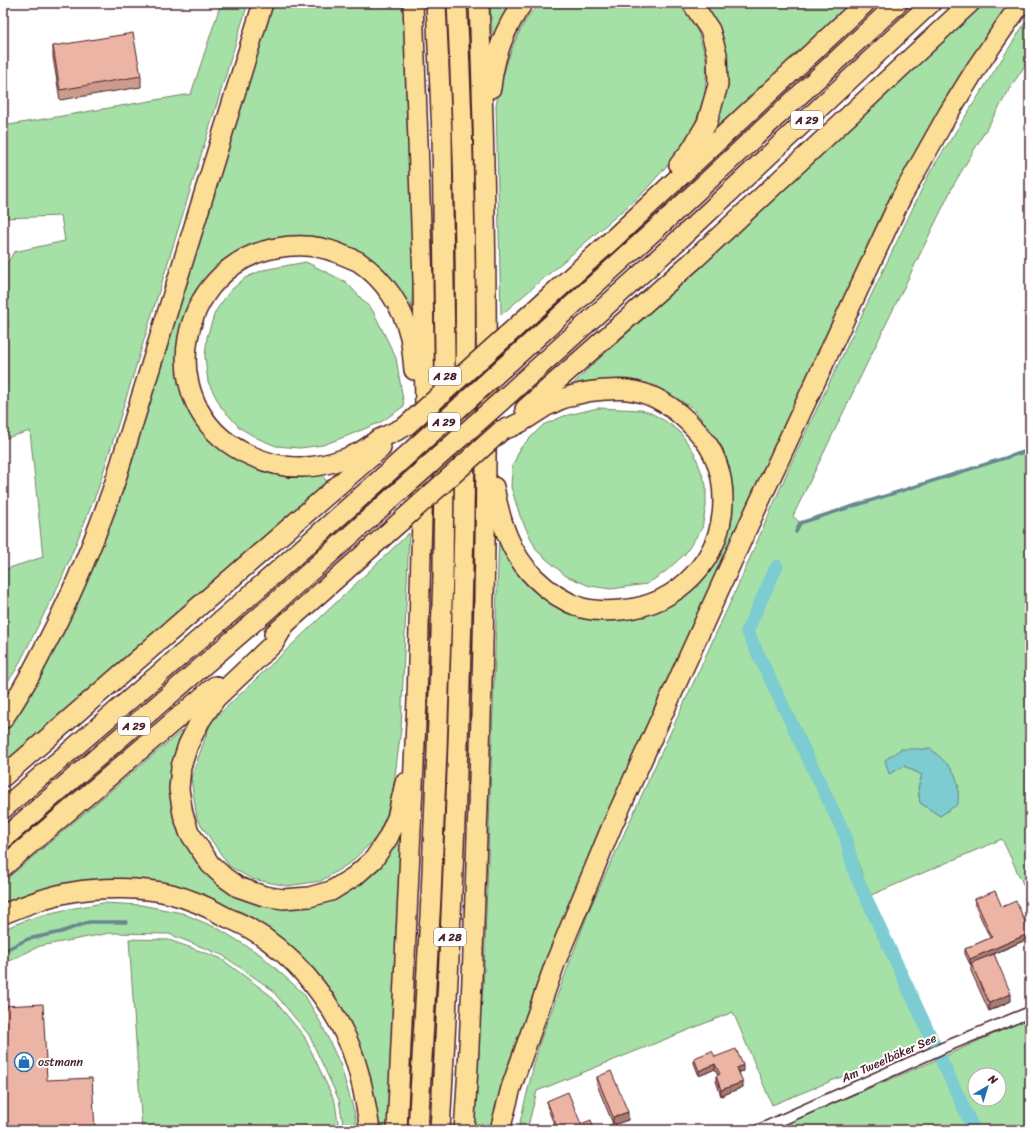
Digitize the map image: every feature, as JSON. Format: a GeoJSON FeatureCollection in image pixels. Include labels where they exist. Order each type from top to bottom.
{"type":"FeatureCollection","features":[{"type":"Feature","properties":{"kind":"highway"},"geometry":{"type":"LineString","coordinates":[[3,719],[23,687],[56,626],[79,579],[112,492],[132,433],[263,3]]}},
{"type":"Feature","properties":{"kind":"highway"},"geometry":{"type":"LineString","coordinates":[[397,1130],[418,700],[425,407],[423,280],[413,3]]}},
{"type":"Feature","properties":{"kind":"highway","name":"A 28"},"geometry":{"type":"LineString","coordinates":[[418,1130],[433,850],[443,575],[445,355],[442,135],[436,3]]}},
{"type":"Feature","properties":{"kind":"highway","name":"A 28"},"geometry":{"type":"LineString","coordinates":[[440,1130],[450,955],[458,760],[463,577],[466,259],[463,131],[457,3]]}},
{"type":"Feature","properties":{"kind":"highway"},"geometry":{"type":"LineString","coordinates":[[464,1130],[471,993],[480,748],[486,529],[487,288],[479,3]]}},
{"type":"Feature","properties":{"kind":"highway"},"geometry":{"type":"LineString","coordinates":[[483,124],[491,98],[492,76],[497,52],[512,19],[523,3]]}},
{"type":"Feature","properties":{"kind":"highway"},"geometry":{"type":"LineString","coordinates":[[614,238],[627,216],[672,173],[691,150],[707,123],[718,85],[717,54],[710,30],[692,3]]}},
{"type":"Feature","properties":{"kind":"highway"},"geometry":{"type":"LineString","coordinates":[[3,777],[406,426],[614,238],[865,3]]}},
{"type":"Feature","properties":{"kind":"highway","name":"A 29"},"geometry":{"type":"LineString","coordinates":[[3,809],[236,608],[384,476],[661,225],[898,3]]}},
{"type":"Feature","properties":{"kind":"highway","name":"A 29"},"geometry":{"type":"LineString","coordinates":[[3,839],[264,613],[509,394],[683,236],[931,3]]}},
{"type":"Feature","properties":{"kind":"highway"},"geometry":{"type":"LineString","coordinates":[[3,867],[185,713],[284,626],[696,258],[970,3]]}},
{"type":"Feature","properties":{"kind":"highway"},"geometry":{"type":"LineString","coordinates":[[500,1130],[511,1088],[556,961],[612,826],[743,537],[901,198],[948,114],[977,67],[1021,3]]}},
{"type":"Feature","properties":{"kind":"highway"},"geometry":{"type":"LineString","coordinates":[[406,426],[378,440],[360,452],[327,463],[303,467],[279,464],[255,458],[233,447],[215,432],[202,414],[191,392],[186,365],[188,333],[195,313],[207,292],[215,281],[236,264],[249,256],[266,250],[298,245],[311,246],[329,249],[358,262],[380,280],[401,313],[410,336],[416,384],[425,407]]}},
{"type":"Feature","properties":{"kind":"highway"},"geometry":{"type":"LineString","coordinates":[[486,457],[493,468],[494,487],[498,509],[508,540],[521,562],[534,578],[549,591],[566,601],[583,608],[610,611],[632,609],[648,605],[670,595],[690,579],[703,564],[718,533],[723,512],[723,486],[716,459],[703,437],[686,419],[669,406],[652,396],[628,390],[596,391],[577,394],[562,399],[513,427],[502,430]]}},
{"type":"Feature","properties":{"kind":"highway"},"geometry":{"type":"LineString","coordinates":[[284,626],[274,643],[216,698],[200,721],[191,739],[181,767],[179,789],[183,814],[190,832],[210,864],[238,887],[264,896],[283,899],[309,897],[331,891],[355,876],[374,859],[388,838],[397,818],[405,782],[410,712],[418,700]]}},
{"type":"Feature","properties":{"kind":"highway"},"geometry":{"type":"LineString","coordinates":[[3,914],[36,901],[72,892],[106,889],[138,890],[171,894],[208,907],[249,928],[276,947],[296,964],[328,1004],[347,1040],[360,1077],[370,1130]]}},
{"type":"Feature","properties":{"kind":"street","name":"Am Tweelbäker See"},"geometry":{"type":"LineString","coordinates":[[759,1130],[945,1047],[1030,1012]]}},
{"type":"Feature","properties":{"kind":"green space"},"geometry":{"type":"Polygon","coordinates":[[[221,3],[248,3],[98,489],[62,578],[16,670],[3,688],[3,570],[43,557],[30,431],[3,439],[3,329],[9,327],[3,270],[14,252],[65,241],[61,216],[3,218],[3,126],[191,94],[221,3]]]}},
{"type":"Feature","properties":{"kind":"green space"},"geometry":{"type":"Polygon","coordinates":[[[271,3],[405,3],[413,285],[411,317],[386,275],[284,238],[264,242],[245,249],[232,257],[181,332],[209,437],[320,473],[329,484],[3,766],[3,731],[22,703],[41,670],[271,3]]]}},
{"type":"Feature","properties":{"kind":"green space"},"geometry":{"type":"Polygon","coordinates":[[[490,3],[516,3],[493,46],[490,3]]]}},
{"type":"Feature","properties":{"kind":"green space"},"geometry":{"type":"Polygon","coordinates":[[[540,3],[677,3],[686,11],[698,32],[707,61],[705,94],[694,127],[672,160],[642,194],[501,315],[496,105],[503,74],[514,44],[525,22],[540,3]]]}},
{"type":"Feature","properties":{"kind":"green space"},"geometry":{"type":"Polygon","coordinates":[[[701,3],[854,3],[710,138],[719,111],[701,3]]]}},
{"type":"Feature","properties":{"kind":"green space"},"geometry":{"type":"Polygon","coordinates":[[[982,3],[1014,3],[985,44],[737,535],[494,1130],[474,1130],[478,1044],[484,974],[499,535],[551,599],[651,612],[727,533],[733,489],[723,448],[693,408],[654,385],[616,381],[599,381],[571,386],[982,3]]]}},
{"type":"Feature","properties":{"kind":"green space"},"geometry":{"type":"Polygon","coordinates":[[[1030,15],[1030,58],[1014,82],[954,184],[793,516],[800,523],[1030,451],[1030,899],[1002,839],[869,896],[851,841],[843,843],[850,875],[930,1041],[772,1105],[733,1012],[537,1091],[527,1130],[518,1130],[539,1044],[590,908],[740,581],[793,459],[930,172],[1030,15]],[[904,766],[922,775],[918,788],[920,803],[940,816],[959,786],[904,766]]]}},
{"type":"Feature","properties":{"kind":"green space"},"geometry":{"type":"Polygon","coordinates":[[[306,262],[346,282],[373,311],[396,358],[404,406],[381,422],[323,445],[300,448],[276,446],[257,438],[240,428],[221,407],[208,382],[205,357],[207,337],[215,312],[230,291],[245,278],[263,270],[306,262]]]}},
{"type":"Feature","properties":{"kind":"green space"},"geometry":{"type":"Polygon","coordinates":[[[598,408],[641,410],[651,413],[665,421],[679,431],[694,452],[706,485],[706,506],[702,528],[685,554],[665,572],[647,584],[611,589],[590,586],[566,576],[537,551],[520,516],[511,487],[512,467],[521,447],[543,425],[564,416],[598,408]]]}},
{"type":"Feature","properties":{"kind":"green space"},"geometry":{"type":"Polygon","coordinates":[[[409,533],[401,729],[391,806],[376,838],[350,863],[321,881],[287,886],[252,879],[229,866],[197,819],[191,778],[211,722],[409,533]]]}},
{"type":"Feature","properties":{"kind":"green space"},"geometry":{"type":"Polygon","coordinates":[[[193,719],[174,765],[206,868],[310,904],[403,825],[388,1130],[376,1130],[316,978],[172,888],[3,909],[3,882],[186,727],[193,719]]]}},
{"type":"Feature","properties":{"kind":"green space"},"geometry":{"type":"Polygon","coordinates":[[[103,903],[141,905],[182,913],[219,929],[261,955],[304,994],[322,1025],[340,1064],[354,1111],[357,1130],[344,1130],[339,1100],[309,1035],[271,989],[222,955],[169,934],[110,933],[40,946],[3,964],[3,930],[15,924],[39,916],[103,903]]]}},
{"type":"Feature","properties":{"kind":"green space"},"geometry":{"type":"Polygon","coordinates":[[[129,939],[169,940],[220,958],[270,995],[304,1036],[335,1102],[339,1130],[142,1130],[129,939]]]}},
{"type":"Feature","properties":{"kind":"green space"},"geometry":{"type":"Polygon","coordinates":[[[1030,1018],[1030,1123],[1013,1130],[770,1130],[943,1057],[1030,1018]]]}},
{"type":"Feature","properties":{"kind":"water"},"geometry":{"type":"Polygon","coordinates":[[[901,749],[931,749],[945,762],[954,772],[956,778],[958,785],[958,804],[940,816],[920,803],[918,788],[922,775],[904,766],[889,774],[885,760],[901,749]]]}},
{"type":"Feature","properties":{"kind":"building"},"geometry":{"type":"Polygon","coordinates":[[[133,33],[141,76],[60,90],[53,46],[133,33]]]}},
{"type":"Feature","properties":{"kind":"building"},"geometry":{"type":"Polygon","coordinates":[[[995,891],[1002,907],[1016,901],[1030,933],[970,959],[965,949],[992,937],[975,899],[995,891]]]}},
{"type":"Feature","properties":{"kind":"building"},"geometry":{"type":"Polygon","coordinates":[[[994,954],[1011,994],[989,1003],[971,963],[994,954]]]}},
{"type":"Feature","properties":{"kind":"building","name":"ostmann"},"geometry":{"type":"Polygon","coordinates":[[[43,1004],[47,1080],[92,1078],[95,1130],[3,1130],[3,1006],[43,1004]]]}},
{"type":"Feature","properties":{"kind":"building"},"geometry":{"type":"Polygon","coordinates":[[[736,1049],[743,1065],[737,1068],[743,1082],[721,1090],[716,1076],[720,1074],[715,1064],[699,1071],[694,1058],[712,1051],[715,1057],[736,1049]]]}},
{"type":"Feature","properties":{"kind":"building"},"geometry":{"type":"Polygon","coordinates":[[[611,1071],[628,1112],[613,1117],[597,1077],[611,1071]]]}},
{"type":"Feature","properties":{"kind":"building"},"geometry":{"type":"Polygon","coordinates":[[[568,1092],[581,1124],[591,1120],[593,1130],[558,1130],[547,1101],[568,1092]]]}},
{"type":"Feature","properties":{"kind":"building"},"geometry":{"type":"Polygon","coordinates":[[[615,1123],[618,1130],[597,1130],[615,1123]]]}},
{"type":"Feature","properties":{"kind":"waterway"},"geometry":{"type":"LineString","coordinates":[[796,532],[800,523],[1030,450]]}},
{"type":"Feature","properties":{"kind":"waterway"},"geometry":{"type":"LineString","coordinates":[[777,566],[747,631],[845,835],[855,874],[974,1130]]}},
{"type":"Feature","properties":{"kind":"waterway"},"geometry":{"type":"LineString","coordinates":[[3,951],[28,939],[61,932],[89,922],[126,922]]}},
{"type":"Feature","properties":{"kind":"place","name":"ostmann"},"geometry":{"type":"Point","coordinates":[24,1062]}}]}
